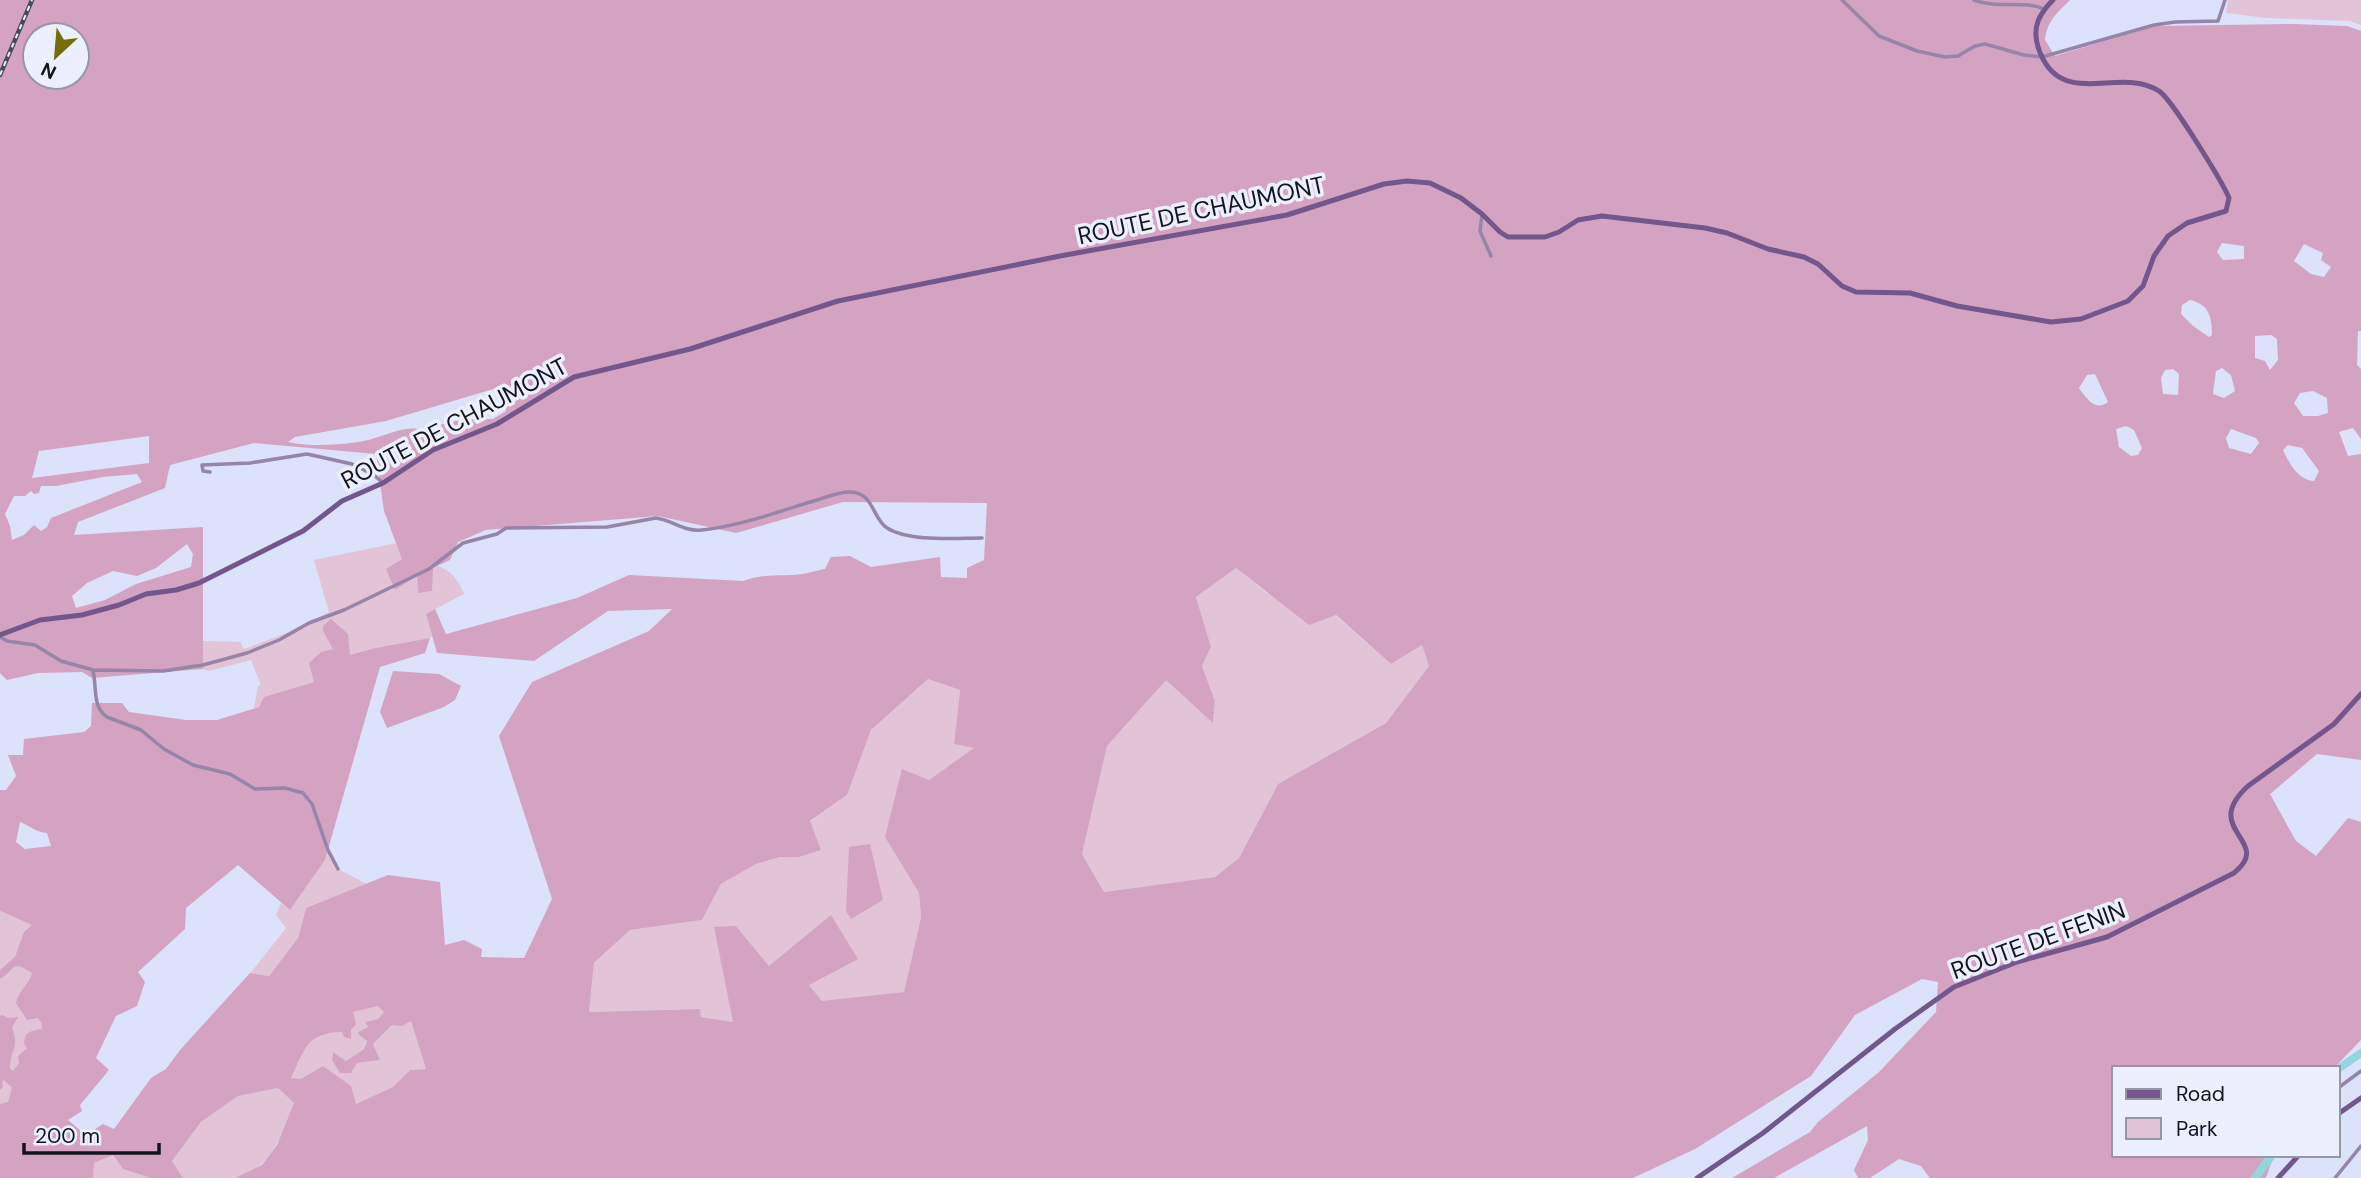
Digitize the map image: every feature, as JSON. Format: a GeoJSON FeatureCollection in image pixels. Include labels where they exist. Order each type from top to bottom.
{"type":"FeatureCollection","features":[{"type":"Feature","properties":{"kind":"street"},"geometry":{"type":"LineString","coordinates":[[1842,0],[1879,36],[1917,51],[1952,57],[1985,44],[2042,57],[2154,25],[2218,21],[2225,0]]}},
{"type":"Feature","properties":{"kind":"street"},"geometry":{"type":"LineString","coordinates":[[1974,0],[1994,5],[2035,5],[2044,9]]}},
{"type":"Feature","properties":{"kind":"street"},"geometry":{"type":"LineString","coordinates":[[2042,57],[2035,32],[2037,20],[2053,0]]}},
{"type":"Feature","properties":{"kind":"street","name":"ROUTE DE CHAUMONT"},"geometry":{"type":"LineString","coordinates":[[0,636],[40,620],[82,615],[119,606],[146,594],[200,583],[303,531],[342,501],[383,483],[433,450],[497,424],[574,377],[690,349],[838,301],[1287,215],[1384,184],[1407,181],[1430,183],[1461,198],[1500,232],[1515,238],[1545,237],[1578,220],[1591,217],[1614,217],[1705,228],[1811,260],[1825,269],[1842,286],[1856,292],[1919,294],[1957,306],[2033,321],[2061,322],[2081,319],[2119,306],[2134,297],[2147,278],[2159,248],[2168,236],[2187,223],[2226,211],[2229,198],[2174,107],[2161,92],[2136,84],[2076,84],[2058,75],[2042,57]]}},
{"type":"Feature","properties":{"kind":"street"},"geometry":{"type":"LineString","coordinates":[[1482,214],[1480,231],[1491,256]]}},
{"type":"Feature","properties":{"kind":"street"},"geometry":{"type":"LineString","coordinates":[[210,472],[203,471],[202,465],[250,463],[307,454],[352,464],[383,483]]}},
{"type":"Feature","properties":{"kind":"street"},"geometry":{"type":"LineString","coordinates":[[0,636],[7,640],[35,645],[61,661],[93,670],[163,671],[202,665],[247,653],[279,640],[309,623],[344,610],[429,569],[464,543],[497,534],[506,528],[607,527],[656,518],[683,528],[700,530],[742,522],[848,492],[866,498],[885,526],[900,533],[924,537],[982,538]]}},
{"type":"Feature","properties":{"kind":"street"},"geometry":{"type":"LineString","coordinates":[[93,670],[96,701],[102,714],[141,730],[164,749],[193,765],[230,774],[255,789],[290,788],[303,793],[310,800],[328,850],[338,869]]}},
{"type":"Feature","properties":{"kind":"street","name":"ROUTE DE FENIN"},"geometry":{"type":"LineString","coordinates":[[1697,1178],[1763,1133],[1895,1029],[1954,987],[2017,962],[2107,937],[2234,873],[2244,862],[2247,853],[2243,840],[2230,819],[2234,801],[2254,782],[2334,724],[2361,694]]}},
{"type":"Feature","properties":{"kind":"street"},"geometry":{"type":"LineString","coordinates":[[2340,1087],[2361,1071]]}},
{"type":"Feature","properties":{"kind":"street"},"geometry":{"type":"LineString","coordinates":[[2340,1113],[2361,1098]]}},
{"type":"Feature","properties":{"kind":"street"},"geometry":{"type":"LineString","coordinates":[[2335,1178],[2361,1146]]}},
{"type":"Feature","properties":{"kind":"street"},"geometry":{"type":"LineString","coordinates":[[2278,1178],[2298,1157]]}},
{"type":"Feature","properties":{"kind":"green space"},"geometry":{"type":"Polygon","coordinates":[[[2228,0],[2361,0],[2361,25],[2350,21],[2266,18],[2226,13],[2228,0]]]}},
{"type":"Feature","properties":{"kind":"green space"},"geometry":{"type":"Polygon","coordinates":[[[397,543],[403,559],[395,590],[417,575],[438,566],[454,577],[464,594],[426,614],[432,636],[430,638],[350,655],[334,649],[314,682],[265,697],[259,707],[254,708],[258,686],[261,685],[251,660],[209,671],[203,669],[203,641],[240,642],[244,649],[329,612],[314,560],[397,543]]]}},
{"type":"Feature","properties":{"kind":"green space"},"geometry":{"type":"Polygon","coordinates":[[[1236,568],[1267,593],[1335,615],[1391,664],[1422,645],[1429,666],[1386,723],[1278,784],[1239,858],[1215,877],[1104,892],[1082,854],[1107,746],[1166,679],[1213,722],[1215,701],[1202,666],[1211,647],[1196,597],[1236,568]]]}},
{"type":"Feature","properties":{"kind":"green space"},"geometry":{"type":"Polygon","coordinates":[[[928,679],[960,690],[954,744],[975,748],[929,780],[885,837],[919,892],[921,917],[904,992],[822,1002],[809,985],[769,966],[736,926],[734,1022],[701,1017],[700,1009],[589,1012],[594,963],[630,930],[702,920],[721,884],[756,864],[780,857],[799,857],[821,850],[810,822],[847,795],[871,730],[928,679]]]}},
{"type":"Feature","properties":{"kind":"green space"},"geometry":{"type":"Polygon","coordinates":[[[328,850],[338,869],[367,884],[306,908],[298,938],[269,976],[250,973],[286,928],[276,915],[281,903],[290,910],[325,860],[328,850]]]}},
{"type":"Feature","properties":{"kind":"green space"},"geometry":{"type":"Polygon","coordinates":[[[0,911],[33,925],[36,976],[52,1015],[40,1085],[0,1114],[0,911]]]}},
{"type":"Feature","properties":{"kind":"green space"},"geometry":{"type":"Polygon","coordinates":[[[378,1006],[385,1011],[378,1019],[366,1022],[368,1027],[364,1049],[346,1061],[334,1053],[332,1060],[357,1063],[380,1060],[373,1044],[392,1025],[411,1020],[426,1069],[410,1070],[393,1087],[356,1104],[301,1079],[291,1078],[306,1045],[322,1033],[351,1030],[353,1012],[378,1006]]]}},
{"type":"Feature","properties":{"kind":"green space"},"geometry":{"type":"Polygon","coordinates":[[[278,1088],[294,1103],[273,1149],[257,1168],[234,1178],[183,1178],[172,1161],[201,1122],[238,1096],[278,1088]]]}},
{"type":"Feature","properties":{"kind":"green space"},"geometry":{"type":"Polygon","coordinates":[[[113,1155],[123,1169],[151,1178],[93,1178],[94,1163],[113,1155]]]}},
{"type":"Feature","properties":{"kind":"shaded area"},"geometry":{"type":"Polygon","coordinates":[[[0,0],[2070,0],[2053,18],[2046,33],[2045,40],[2055,56],[2155,26],[2294,24],[2347,26],[2361,31],[2361,331],[2358,331],[2357,365],[2361,369],[2361,439],[2353,428],[2339,432],[2348,456],[2361,454],[2361,760],[2317,754],[2270,794],[2296,841],[2316,856],[2348,818],[2361,822],[2361,1040],[2336,1066],[2112,1066],[2112,1157],[2273,1157],[2266,1178],[1930,1178],[1921,1166],[1899,1159],[1870,1178],[1858,1178],[1854,1170],[1868,1140],[1867,1126],[1774,1178],[1732,1178],[1810,1132],[1818,1122],[1879,1072],[1936,1012],[1938,982],[1922,979],[1855,1015],[1811,1076],[1695,1149],[1633,1178],[235,1178],[262,1165],[277,1145],[294,1103],[278,1088],[238,1096],[201,1122],[172,1161],[183,1178],[151,1178],[123,1169],[113,1155],[94,1163],[93,1178],[0,1178],[0,1104],[8,1102],[12,1088],[4,1080],[0,1090],[0,1016],[18,1017],[12,1027],[15,1045],[10,1068],[13,1071],[19,1063],[18,1056],[27,1048],[24,1043],[27,1034],[42,1029],[38,1018],[27,1020],[16,1003],[32,973],[17,966],[0,979],[0,970],[15,957],[24,932],[32,925],[0,911],[0,790],[6,790],[16,776],[8,755],[23,755],[24,739],[84,732],[91,726],[92,703],[122,703],[129,712],[186,720],[217,720],[259,707],[264,697],[314,682],[309,663],[321,652],[333,649],[323,631],[323,626],[331,619],[348,634],[350,655],[430,638],[425,653],[380,667],[325,860],[290,910],[238,865],[186,908],[185,929],[138,972],[145,982],[137,1006],[116,1016],[96,1058],[109,1070],[80,1105],[82,1111],[68,1120],[86,1135],[103,1124],[114,1129],[151,1078],[166,1069],[250,973],[269,976],[298,938],[306,908],[388,875],[440,882],[445,945],[464,940],[482,949],[481,957],[524,958],[552,899],[499,736],[532,682],[649,631],[672,609],[608,611],[534,661],[437,653],[426,614],[435,609],[446,634],[577,598],[629,575],[743,581],[762,576],[796,575],[825,569],[831,557],[850,556],[871,567],[940,557],[941,577],[967,578],[967,568],[984,560],[987,503],[843,502],[736,533],[658,516],[486,530],[458,542],[450,560],[433,568],[432,591],[418,593],[417,576],[395,590],[386,569],[402,559],[384,511],[376,454],[254,443],[170,465],[165,488],[78,522],[74,535],[203,527],[203,669],[92,678],[82,672],[38,673],[7,680],[0,673],[0,0]],[[2222,243],[2217,252],[2223,260],[2244,259],[2244,246],[2222,243]],[[2304,244],[2294,261],[2311,274],[2324,277],[2331,267],[2321,260],[2323,253],[2304,244]],[[2190,300],[2182,305],[2181,314],[2193,326],[2209,337],[2212,335],[2211,322],[2205,308],[2190,300]],[[2271,335],[2255,336],[2255,358],[2265,361],[2270,370],[2278,360],[2277,339],[2271,335]],[[2222,368],[2216,371],[2213,394],[2224,398],[2235,391],[2231,375],[2222,368]],[[2173,369],[2165,370],[2161,378],[2163,394],[2178,395],[2179,374],[2173,369]],[[2095,374],[2087,375],[2079,388],[2095,405],[2108,402],[2095,374]],[[500,387],[386,421],[295,437],[288,442],[332,445],[367,440],[413,428],[431,433],[436,431],[439,425],[464,419],[493,419],[506,411],[500,387]],[[2313,391],[2300,393],[2294,403],[2303,416],[2328,413],[2327,398],[2313,391]],[[2126,426],[2116,429],[2119,447],[2131,456],[2138,455],[2142,448],[2134,430],[2126,426]],[[2231,429],[2226,438],[2229,448],[2251,454],[2259,443],[2256,438],[2231,429]],[[149,436],[39,451],[32,478],[149,463],[149,436]],[[2288,445],[2283,450],[2291,465],[2303,478],[2314,481],[2319,471],[2302,448],[2288,445]],[[137,474],[41,486],[39,493],[34,494],[31,491],[25,496],[14,496],[5,514],[12,540],[24,535],[34,525],[41,531],[47,527],[51,518],[142,482],[137,474]],[[187,544],[156,568],[137,576],[113,571],[87,583],[72,596],[76,608],[105,600],[136,584],[191,567],[193,554],[187,544]],[[1236,568],[1196,597],[1211,647],[1202,666],[1215,701],[1213,723],[1166,680],[1107,746],[1082,854],[1104,892],[1215,877],[1239,858],[1278,784],[1386,723],[1429,666],[1422,645],[1391,664],[1336,615],[1309,625],[1236,568]],[[928,679],[871,730],[847,795],[810,821],[821,850],[799,857],[780,857],[756,864],[721,884],[702,920],[630,930],[594,963],[589,1012],[700,1009],[701,1017],[733,1022],[714,927],[736,926],[769,966],[831,915],[858,959],[809,985],[822,1001],[904,992],[921,917],[919,893],[885,837],[902,769],[929,780],[974,748],[954,744],[960,690],[928,679]],[[20,822],[16,842],[25,849],[51,846],[47,833],[20,822]],[[378,1006],[353,1012],[356,1024],[351,1030],[351,1039],[344,1037],[342,1032],[314,1039],[308,1044],[291,1078],[301,1079],[323,1066],[351,1086],[356,1104],[393,1087],[410,1070],[426,1069],[411,1021],[402,1026],[392,1025],[373,1044],[380,1060],[357,1063],[351,1073],[340,1073],[332,1060],[333,1052],[346,1061],[364,1049],[367,1041],[357,1033],[368,1027],[365,1022],[378,1019],[384,1012],[378,1006]]]}},
{"type":"Feature","properties":{"kind":"shaded area"},"geometry":{"type":"Polygon","coordinates":[[[393,671],[439,674],[461,686],[455,700],[444,707],[387,728],[380,712],[393,671]]]}},
{"type":"Feature","properties":{"kind":"shaded area"},"geometry":{"type":"Polygon","coordinates":[[[870,844],[883,900],[851,919],[846,911],[849,847],[870,844]]]}},
{"type":"Feature","properties":{"kind":"waterway"},"geometry":{"type":"LineString","coordinates":[[2340,1068],[2361,1053]]}},
{"type":"Feature","properties":{"kind":"waterway"},"geometry":{"type":"LineString","coordinates":[[2255,1178],[2271,1157]]}},
{"type":"Feature","properties":{"kind":"railway"},"geometry":{"type":"LineString","coordinates":[[0,75],[32,0]]}}]}
